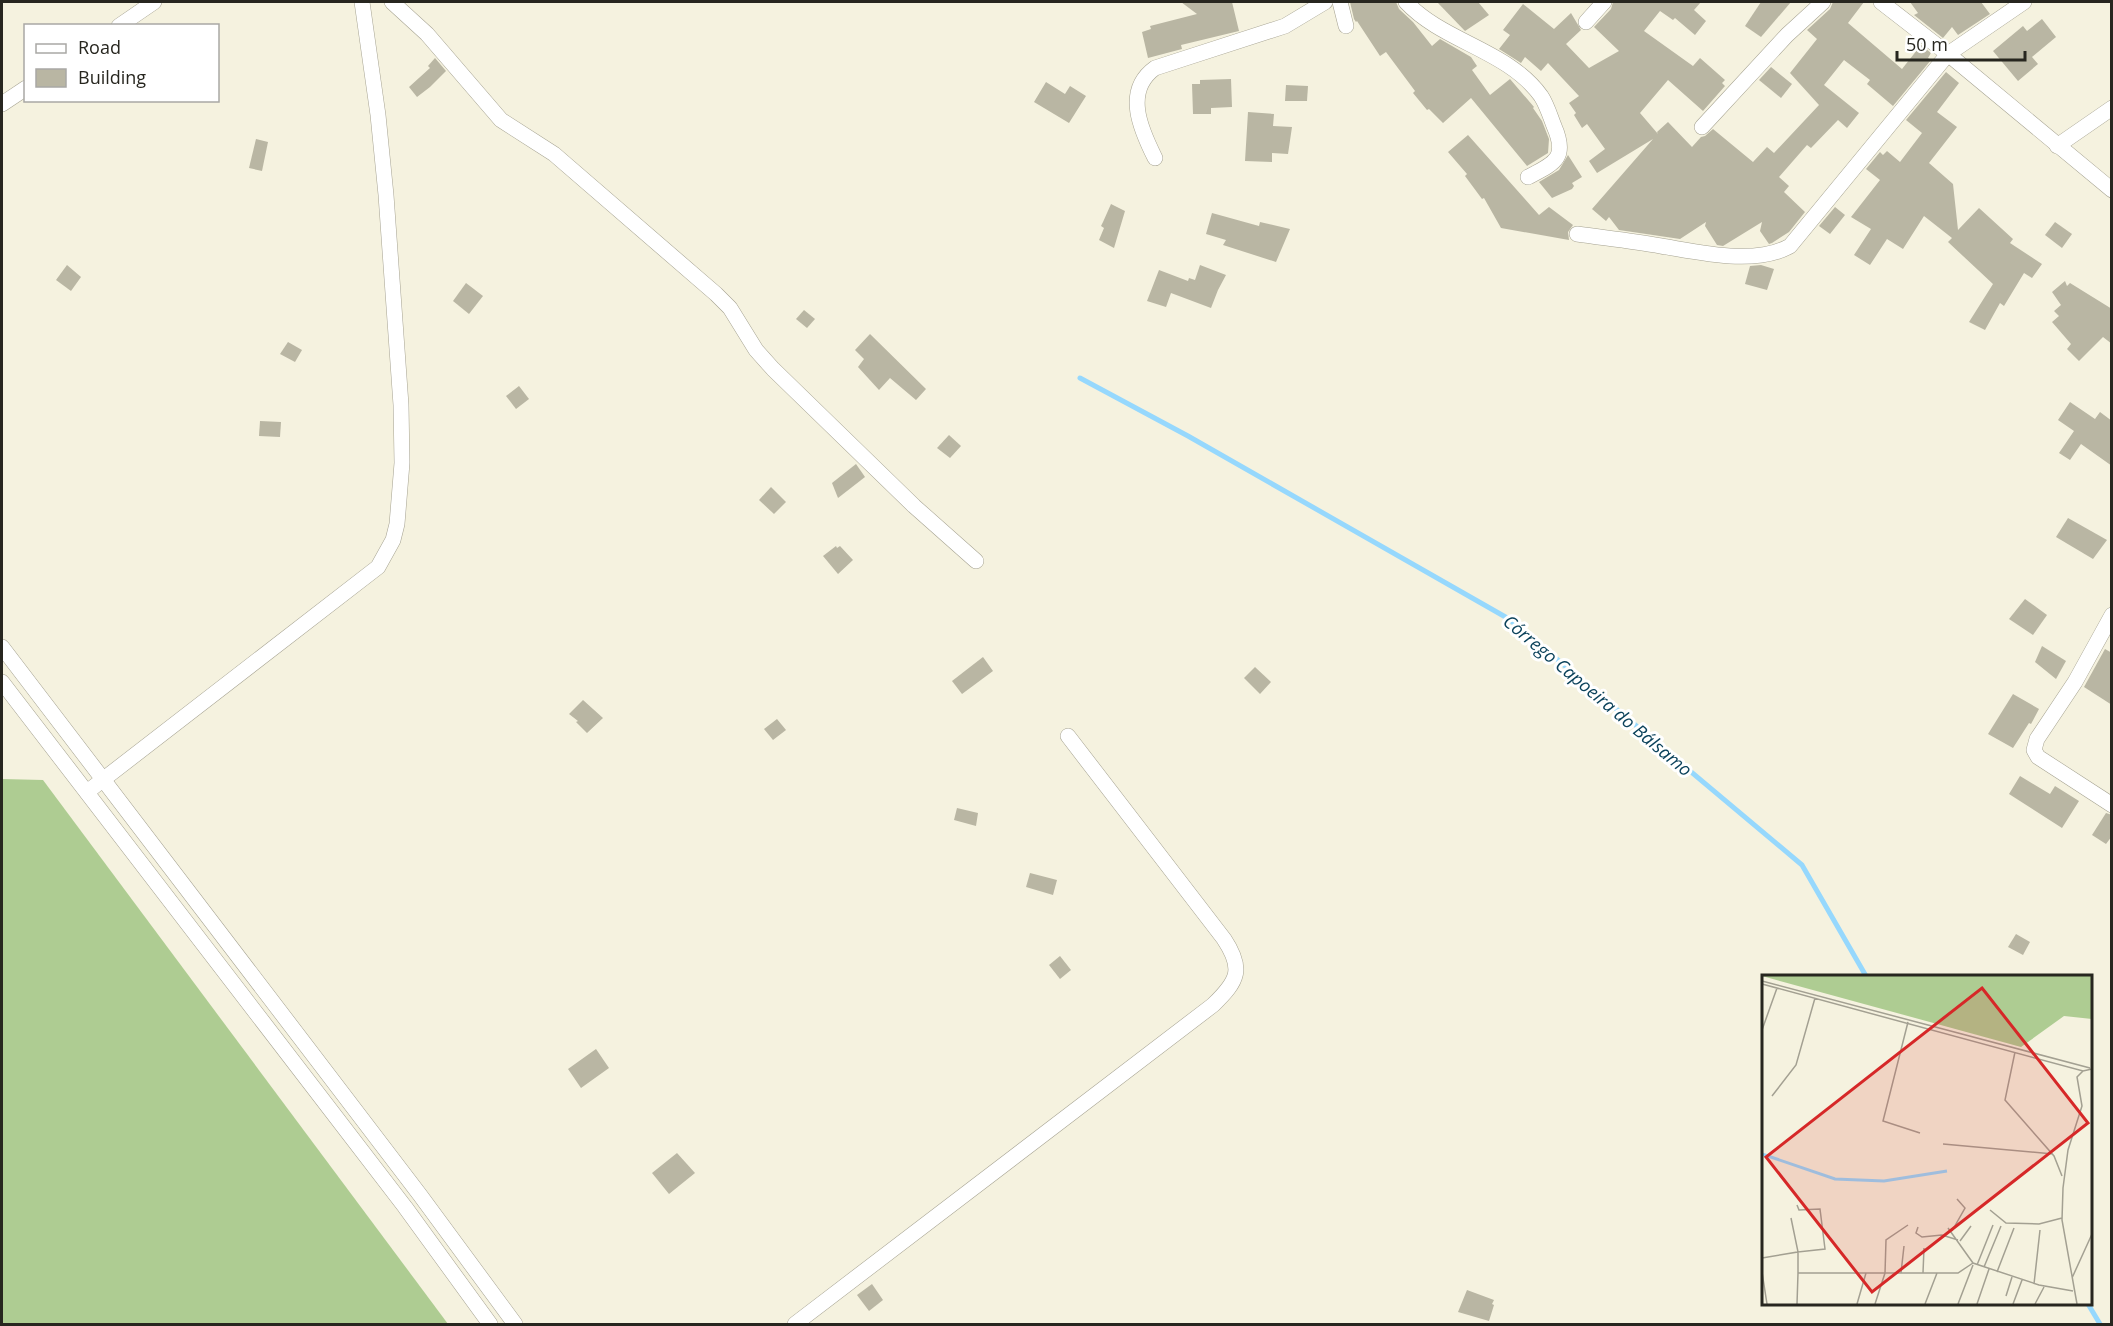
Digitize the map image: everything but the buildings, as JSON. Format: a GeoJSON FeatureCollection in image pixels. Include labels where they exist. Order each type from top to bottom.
{"type":"FeatureCollection","features":[{"type":"Feature","properties":{"kind":"street"},"geometry":{"type":"LineString","coordinates":[[122,24],[154,2]]}},
{"type":"Feature","properties":{"kind":"street"},"geometry":{"type":"LineString","coordinates":[[87,792],[378,567],[393,540],[400,496],[401,405],[385,184],[362,2]]}},
{"type":"Feature","properties":{"kind":"street"},"geometry":{"type":"LineString","coordinates":[[392,2],[426,34],[501,120],[554,154],[716,294],[730,308],[751,344],[767,363],[914,506],[976,561]]}},
{"type":"Feature","properties":{"kind":"street"},"geometry":{"type":"LineString","coordinates":[[1155,158],[1137,113],[1140,87],[1150,72],[1172,62],[1285,26],[1325,2]]}},
{"type":"Feature","properties":{"kind":"street"},"geometry":{"type":"LineString","coordinates":[[1340,2],[1346,26]]}},
{"type":"Feature","properties":{"kind":"street"},"geometry":{"type":"LineString","coordinates":[[1406,2],[1431,22],[1490,54],[1527,81],[1542,98],[1559,137],[1561,150],[1556,160],[1528,177]]}},
{"type":"Feature","properties":{"kind":"street"},"geometry":{"type":"LineString","coordinates":[[1586,22],[1604,2]]}},
{"type":"Feature","properties":{"kind":"street"},"geometry":{"type":"LineString","coordinates":[[1702,127],[1787,35],[1823,2]]}},
{"type":"Feature","properties":{"kind":"street"},"geometry":{"type":"LineString","coordinates":[[1881,2],[1948,54],[2057,147],[2112,190]]}},
{"type":"Feature","properties":{"kind":"street"},"geometry":{"type":"LineString","coordinates":[[1577,234],[1706,254],[1740,255],[1780,252],[1790,246],[1948,54],[2024,2]]}},
{"type":"Feature","properties":{"kind":"street"},"geometry":{"type":"LineString","coordinates":[[2,104],[24,89]]}},
{"type":"Feature","properties":{"kind":"street"},"geometry":{"type":"LineString","coordinates":[[2057,147],[2112,108]]}},
{"type":"Feature","properties":{"kind":"street"},"geometry":{"type":"LineString","coordinates":[[2112,615],[2075,682],[2037,739],[2034,750],[2038,757],[2112,806]]}},
{"type":"Feature","properties":{"kind":"street"},"geometry":{"type":"LineString","coordinates":[[2,647],[420,1195],[515,1324]]}},
{"type":"Feature","properties":{"kind":"street"},"geometry":{"type":"LineString","coordinates":[[2,682],[405,1207],[490,1324]]}},
{"type":"Feature","properties":{"kind":"street"},"geometry":{"type":"LineString","coordinates":[[795,1324],[1212,1005],[1229,988],[1234,979],[1237,962],[1224,939],[1068,736]]}},
{"type":"Feature","properties":{"kind":"green space"},"geometry":{"type":"Polygon","coordinates":[[[2,779],[43,780],[448,1324],[2,1324],[2,779]]]}},
{"type":"Feature","properties":{"kind":"waterway","name":"Córrego Capoeira do Bálsamo"},"geometry":{"type":"LineString","coordinates":[[1080,378],[1188,436],[1509,619],[1802,865],[1865,975]]}},
{"type":"Feature","properties":{"kind":"waterway","name":"Córrego Capoeira do Bálsamo"},"geometry":{"type":"LineString","coordinates":[[2089,1305],[2100,1324]]}}]}
